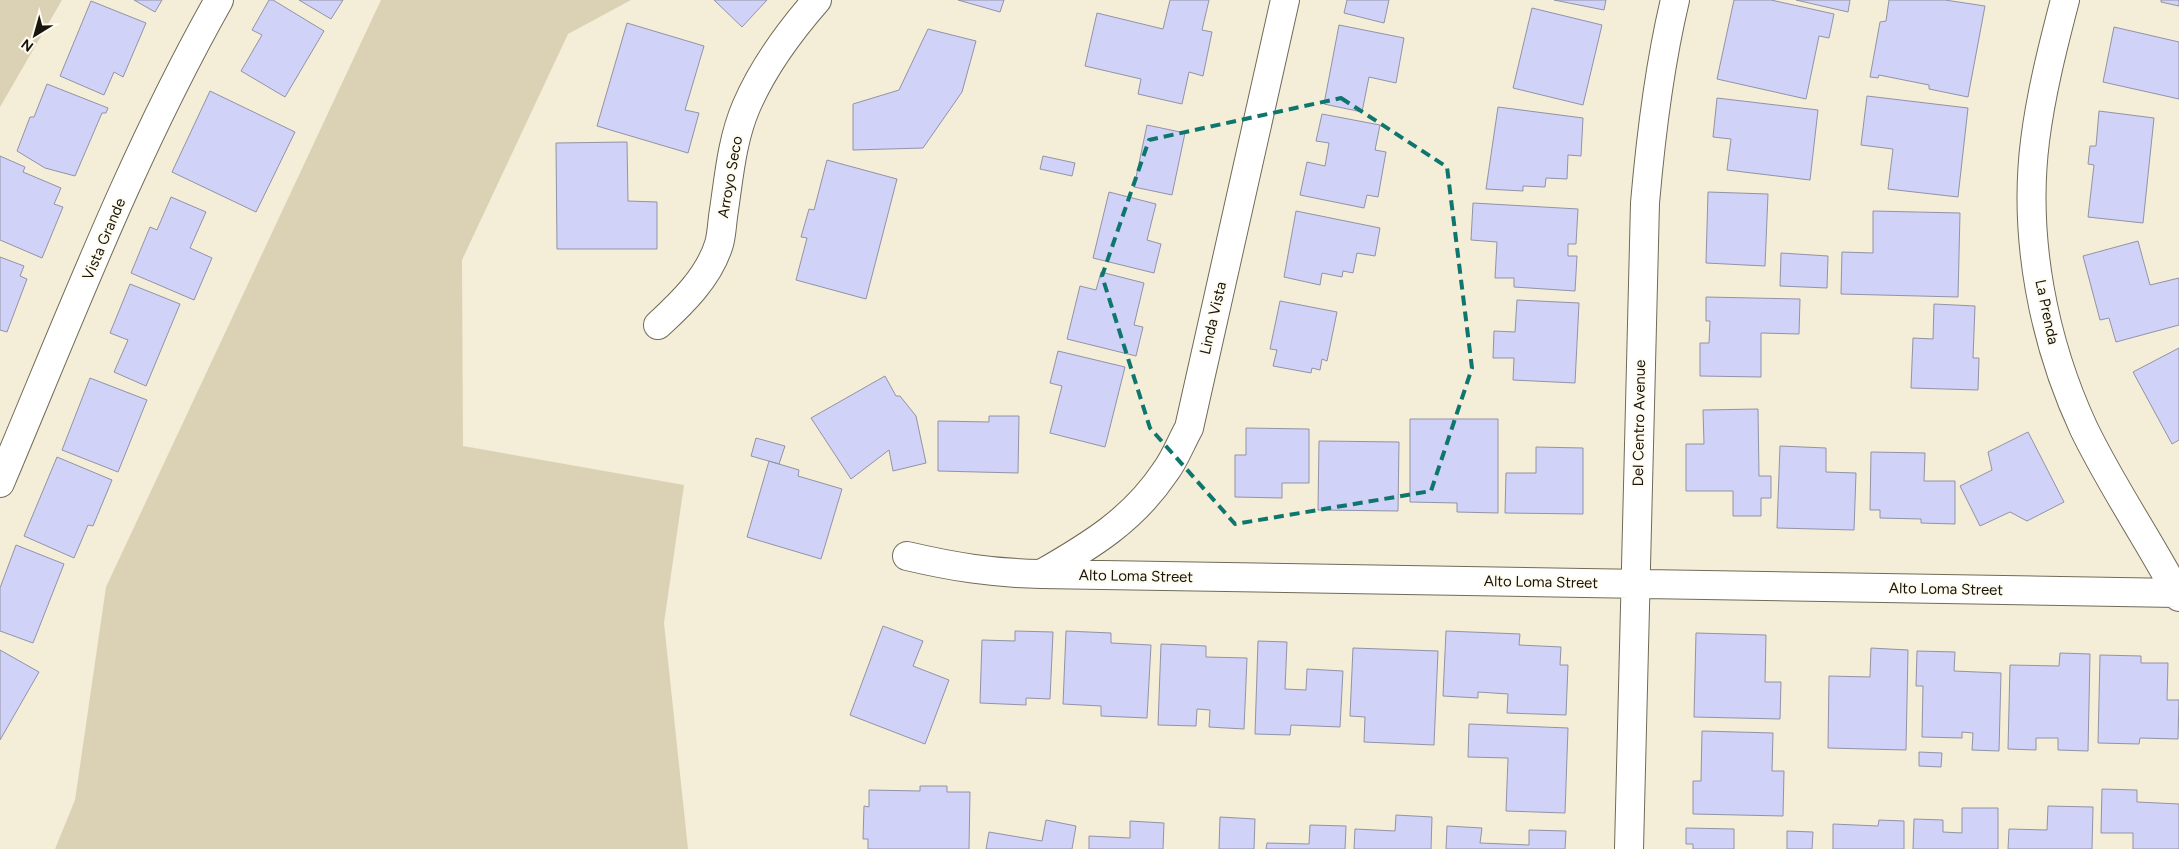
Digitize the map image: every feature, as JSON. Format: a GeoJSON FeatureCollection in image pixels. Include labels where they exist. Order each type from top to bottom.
{"type":"FeatureCollection","features":[{"type":"Feature","properties":{"kind":"street","name":"Vista Grande"},"geometry":{"type":"LineString","coordinates":[[0,483],[141,150],[179,71],[219,0]]}},
{"type":"Feature","properties":{"kind":"street","name":"Arroyo Seco"},"geometry":{"type":"LineString","coordinates":[[658,325],[683,302],[702,276],[718,244],[732,153],[746,108],[767,66],[792,29],[817,0]]}},
{"type":"Feature","properties":{"kind":"street","name":"Linda Vista"},"geometry":{"type":"LineString","coordinates":[[1041,574],[1098,541],[1135,509],[1166,472],[1189,428],[1285,0]]}},
{"type":"Feature","properties":{"kind":"street","name":"Del Centro Avenue"},"geometry":{"type":"LineString","coordinates":[[1629,849],[1645,202],[1653,117],[1663,52],[1675,0]]}},
{"type":"Feature","properties":{"kind":"street","name":"La Prenda"},"geometry":{"type":"LineString","coordinates":[[2065,0],[2048,67],[2035,141],[2031,216],[2040,288],[2058,362],[2084,428],[2178,595]]}},
{"type":"Feature","properties":{"kind":"street","name":"Alto Loma Street"},"geometry":{"type":"LineString","coordinates":[[907,556],[949,566],[989,572],[1041,574],[2178,595]]}},
{"type":"Feature","properties":{"kind":"highlighted area"},"geometry":{"type":"Polygon","coordinates":[[[1341,98],[1447,167],[1472,368],[1431,491],[1235,524],[1150,428],[1102,276],[1149,140],[1341,98]]]}},
{"type":"Feature","properties":{"kind":"shaded area"},"geometry":{"type":"Polygon","coordinates":[[[0,0],[62,0],[0,107],[0,0]]]}},
{"type":"Feature","properties":{"kind":"shaded area"},"geometry":{"type":"Polygon","coordinates":[[[381,0],[631,0],[568,34],[462,260],[463,446],[684,485],[664,623],[688,849],[55,849],[75,800],[106,587],[381,0]]]}},
{"type":"Feature","properties":{"kind":"building"},"geometry":{"type":"Polygon","coordinates":[[[134,0],[162,0],[155,12],[134,0]]]}},
{"type":"Feature","properties":{"kind":"building"},"geometry":{"type":"Polygon","coordinates":[[[269,0],[273,0],[324,31],[285,97],[241,71],[262,35],[252,30],[269,0]]]}},
{"type":"Feature","properties":{"kind":"building"},"geometry":{"type":"Polygon","coordinates":[[[299,0],[343,0],[331,19],[299,0]]]}},
{"type":"Feature","properties":{"kind":"building"},"geometry":{"type":"Polygon","coordinates":[[[714,0],[767,0],[742,27],[714,0]]]}},
{"type":"Feature","properties":{"kind":"building"},"geometry":{"type":"Polygon","coordinates":[[[958,0],[1004,0],[1000,12],[958,0]]]}},
{"type":"Feature","properties":{"kind":"building"},"geometry":{"type":"Polygon","coordinates":[[[1170,0],[1209,0],[1202,30],[1212,32],[1203,76],[1189,72],[1182,104],[1138,94],[1141,79],[1085,66],[1097,13],[1163,29],[1170,0]]]}},
{"type":"Feature","properties":{"kind":"building"},"geometry":{"type":"Polygon","coordinates":[[[1347,0],[1389,0],[1384,23],[1344,13],[1347,0]]]}},
{"type":"Feature","properties":{"kind":"building"},"geometry":{"type":"Polygon","coordinates":[[[1554,0],[1606,0],[1604,10],[1554,0]]]}},
{"type":"Feature","properties":{"kind":"building"},"geometry":{"type":"Polygon","coordinates":[[[1734,0],[1771,0],[1834,14],[1829,38],[1819,36],[1806,99],[1717,79],[1734,0]]]}},
{"type":"Feature","properties":{"kind":"building"},"geometry":{"type":"Polygon","coordinates":[[[1796,0],[1850,0],[1848,12],[1796,0]]]}},
{"type":"Feature","properties":{"kind":"building"},"geometry":{"type":"Polygon","coordinates":[[[1889,0],[1945,0],[1985,6],[1968,97],[1929,89],[1929,85],[1879,75],[1878,78],[1870,77],[1880,22],[1886,21],[1889,0]]]}},
{"type":"Feature","properties":{"kind":"building"},"geometry":{"type":"Polygon","coordinates":[[[2161,0],[2179,0],[2179,6],[2161,2],[2161,0]]]}},
{"type":"Feature","properties":{"kind":"building"},"geometry":{"type":"Polygon","coordinates":[[[91,1],[146,23],[123,77],[114,72],[104,95],[60,76],[91,1]]]}},
{"type":"Feature","properties":{"kind":"building"},"geometry":{"type":"Polygon","coordinates":[[[1532,8],[1602,25],[1583,105],[1513,88],[1532,8]]]}},
{"type":"Feature","properties":{"kind":"building"},"geometry":{"type":"Polygon","coordinates":[[[627,23],[704,46],[685,110],[699,113],[688,153],[597,126],[627,23]]]}},
{"type":"Feature","properties":{"kind":"building"},"geometry":{"type":"Polygon","coordinates":[[[1339,25],[1404,38],[1396,83],[1369,77],[1362,112],[1324,104],[1339,25]]]}},
{"type":"Feature","properties":{"kind":"building"},"geometry":{"type":"Polygon","coordinates":[[[2114,27],[2179,42],[2179,99],[2103,82],[2114,27]]]}},
{"type":"Feature","properties":{"kind":"building"},"geometry":{"type":"Polygon","coordinates":[[[928,29],[976,41],[962,92],[923,148],[853,150],[853,104],[899,90],[928,29]]]}},
{"type":"Feature","properties":{"kind":"building"},"geometry":{"type":"Polygon","coordinates":[[[47,84],[108,108],[106,113],[102,113],[75,176],[45,168],[17,151],[30,117],[34,117],[47,84]]]}},
{"type":"Feature","properties":{"kind":"building"},"geometry":{"type":"Polygon","coordinates":[[[210,91],[295,132],[256,212],[172,172],[210,91]]]}},
{"type":"Feature","properties":{"kind":"building"},"geometry":{"type":"Polygon","coordinates":[[[1867,96],[1968,108],[1958,197],[1888,189],[1893,149],[1861,145],[1867,96]]]}},
{"type":"Feature","properties":{"kind":"building"},"geometry":{"type":"Polygon","coordinates":[[[1717,98],[1818,110],[1810,180],[1727,170],[1731,139],[1713,137],[1717,98]]]}},
{"type":"Feature","properties":{"kind":"building"},"geometry":{"type":"Polygon","coordinates":[[[1498,107],[1583,118],[1581,156],[1568,155],[1567,179],[1546,178],[1545,187],[1523,186],[1523,191],[1486,189],[1498,107]]]}},
{"type":"Feature","properties":{"kind":"building"},"geometry":{"type":"Polygon","coordinates":[[[2099,111],[2154,118],[2143,223],[2088,217],[2094,165],[2088,164],[2090,146],[2096,146],[2099,111]]]}},
{"type":"Feature","properties":{"kind":"building"},"geometry":{"type":"Polygon","coordinates":[[[1322,114],[1380,125],[1375,150],[1386,152],[1378,197],[1367,195],[1364,208],[1300,195],[1307,162],[1325,166],[1329,143],[1316,141],[1322,114]]]}},
{"type":"Feature","properties":{"kind":"building"},"geometry":{"type":"Polygon","coordinates":[[[1147,125],[1185,133],[1172,195],[1134,187],[1147,125]]]}},
{"type":"Feature","properties":{"kind":"building"},"geometry":{"type":"Polygon","coordinates":[[[627,142],[628,201],[657,202],[657,249],[557,249],[556,143],[627,142]]]}},
{"type":"Feature","properties":{"kind":"building"},"geometry":{"type":"Polygon","coordinates":[[[0,156],[25,167],[23,172],[61,188],[54,204],[63,207],[42,258],[0,240],[0,156]]]}},
{"type":"Feature","properties":{"kind":"building"},"geometry":{"type":"Polygon","coordinates":[[[1043,156],[1075,163],[1072,176],[1040,169],[1043,156]]]}},
{"type":"Feature","properties":{"kind":"building"},"geometry":{"type":"Polygon","coordinates":[[[827,160],[897,179],[866,299],[796,280],[807,238],[801,237],[809,209],[814,210],[827,160]]]}},
{"type":"Feature","properties":{"kind":"building"},"geometry":{"type":"Polygon","coordinates":[[[1109,192],[1156,204],[1147,240],[1161,244],[1154,273],[1093,258],[1109,192]]]}},
{"type":"Feature","properties":{"kind":"building"},"geometry":{"type":"Polygon","coordinates":[[[1708,192],[1768,194],[1765,266],[1706,263],[1708,192]]]}},
{"type":"Feature","properties":{"kind":"building"},"geometry":{"type":"Polygon","coordinates":[[[171,197],[206,212],[190,248],[212,258],[194,300],[131,273],[150,227],[157,230],[171,197]]]}},
{"type":"Feature","properties":{"kind":"building"},"geometry":{"type":"Polygon","coordinates":[[[1473,203],[1578,209],[1576,244],[1568,244],[1568,256],[1577,256],[1575,291],[1514,287],[1514,278],[1495,278],[1497,242],[1471,240],[1473,203]]]}},
{"type":"Feature","properties":{"kind":"building"},"geometry":{"type":"Polygon","coordinates":[[[1296,211],[1380,228],[1375,256],[1357,253],[1353,273],[1343,271],[1342,277],[1322,273],[1320,285],[1284,277],[1296,211]]]}},
{"type":"Feature","properties":{"kind":"building"},"geometry":{"type":"Polygon","coordinates":[[[1873,211],[1960,213],[1958,297],[1841,294],[1842,252],[1873,253],[1873,211]]]}},
{"type":"Feature","properties":{"kind":"building"},"geometry":{"type":"Polygon","coordinates":[[[2138,241],[2150,285],[2179,278],[2179,325],[2116,342],[2109,318],[2100,320],[2083,256],[2138,241]]]}},
{"type":"Feature","properties":{"kind":"building"},"geometry":{"type":"Polygon","coordinates":[[[1781,253],[1828,256],[1827,288],[1780,286],[1781,253]]]}},
{"type":"Feature","properties":{"kind":"building"},"geometry":{"type":"Polygon","coordinates":[[[0,257],[24,266],[20,276],[27,279],[7,332],[0,330],[0,257]]]}},
{"type":"Feature","properties":{"kind":"building"},"geometry":{"type":"Polygon","coordinates":[[[1101,272],[1144,283],[1134,325],[1143,327],[1136,356],[1067,339],[1080,286],[1096,290],[1101,272]]]}},
{"type":"Feature","properties":{"kind":"building"},"geometry":{"type":"Polygon","coordinates":[[[130,284],[180,304],[146,386],[114,372],[128,340],[110,333],[130,284]]]}},
{"type":"Feature","properties":{"kind":"building"},"geometry":{"type":"Polygon","coordinates":[[[1706,297],[1800,299],[1799,334],[1761,333],[1761,377],[1700,376],[1700,343],[1709,343],[1710,321],[1706,321],[1706,297]]]}},
{"type":"Feature","properties":{"kind":"building"},"geometry":{"type":"Polygon","coordinates":[[[1517,300],[1579,303],[1575,383],[1513,380],[1514,358],[1493,358],[1494,331],[1515,332],[1517,300]]]}},
{"type":"Feature","properties":{"kind":"building"},"geometry":{"type":"Polygon","coordinates":[[[1280,301],[1337,312],[1327,361],[1322,359],[1320,370],[1312,368],[1311,373],[1273,366],[1277,350],[1270,349],[1280,301]]]}},
{"type":"Feature","properties":{"kind":"building"},"geometry":{"type":"Polygon","coordinates":[[[1934,304],[1975,306],[1973,358],[1979,358],[1978,390],[1911,388],[1913,338],[1933,339],[1934,304]]]}},
{"type":"Feature","properties":{"kind":"building"},"geometry":{"type":"Polygon","coordinates":[[[2179,348],[2179,440],[2172,444],[2133,372],[2179,348]]]}},
{"type":"Feature","properties":{"kind":"building"},"geometry":{"type":"Polygon","coordinates":[[[1058,351],[1125,367],[1105,447],[1050,433],[1062,386],[1050,383],[1058,351]]]}},
{"type":"Feature","properties":{"kind":"building"},"geometry":{"type":"Polygon","coordinates":[[[885,376],[896,396],[900,396],[916,416],[926,463],[893,471],[889,450],[851,479],[811,418],[885,376]]]}},
{"type":"Feature","properties":{"kind":"building"},"geometry":{"type":"Polygon","coordinates":[[[90,378],[147,400],[118,472],[62,450],[90,378]]]}},
{"type":"Feature","properties":{"kind":"building"},"geometry":{"type":"Polygon","coordinates":[[[1758,409],[1759,476],[1771,476],[1771,498],[1761,498],[1761,516],[1733,516],[1733,491],[1686,491],[1686,444],[1704,444],[1703,410],[1758,409]]]}},
{"type":"Feature","properties":{"kind":"building"},"geometry":{"type":"Polygon","coordinates":[[[989,416],[1019,416],[1018,473],[938,471],[938,421],[989,422],[989,416]]]}},
{"type":"Feature","properties":{"kind":"building"},"geometry":{"type":"Polygon","coordinates":[[[1410,419],[1498,419],[1498,513],[1457,512],[1457,503],[1410,502],[1410,419]]]}},
{"type":"Feature","properties":{"kind":"building"},"geometry":{"type":"Polygon","coordinates":[[[1246,428],[1309,429],[1309,483],[1282,483],[1282,498],[1235,497],[1235,455],[1246,455],[1246,428]]]}},
{"type":"Feature","properties":{"kind":"building"},"geometry":{"type":"Polygon","coordinates":[[[2028,432],[2064,502],[2027,521],[2010,512],[1980,526],[1960,486],[1992,470],[1988,452],[2028,432]]]}},
{"type":"Feature","properties":{"kind":"building"},"geometry":{"type":"Polygon","coordinates":[[[756,438],[785,446],[779,464],[751,456],[756,438]]]}},
{"type":"Feature","properties":{"kind":"building"},"geometry":{"type":"Polygon","coordinates":[[[1319,441],[1399,442],[1398,511],[1318,510],[1319,441]]]}},
{"type":"Feature","properties":{"kind":"building"},"geometry":{"type":"Polygon","coordinates":[[[1780,446],[1826,448],[1826,472],[1856,473],[1854,530],[1777,528],[1780,446]]]}},
{"type":"Feature","properties":{"kind":"building"},"geometry":{"type":"Polygon","coordinates":[[[1536,447],[1583,448],[1583,514],[1505,513],[1506,473],[1536,473],[1536,447]]]}},
{"type":"Feature","properties":{"kind":"building"},"geometry":{"type":"Polygon","coordinates":[[[1871,452],[1925,453],[1924,481],[1955,481],[1955,524],[1921,523],[1921,519],[1880,518],[1880,510],[1870,510],[1871,452]]]}},
{"type":"Feature","properties":{"kind":"building"},"geometry":{"type":"Polygon","coordinates":[[[57,457],[112,480],[93,526],[88,525],[74,558],[24,536],[57,457]]]}},
{"type":"Feature","properties":{"kind":"building"},"geometry":{"type":"Polygon","coordinates":[[[769,461],[799,470],[798,476],[842,489],[821,559],[747,537],[769,461]]]}},
{"type":"Feature","properties":{"kind":"building"},"geometry":{"type":"Polygon","coordinates":[[[16,545],[64,564],[33,643],[0,631],[0,588],[16,545]]]}},
{"type":"Feature","properties":{"kind":"building"},"geometry":{"type":"Polygon","coordinates":[[[883,626],[923,641],[913,666],[949,680],[925,744],[850,715],[883,626]]]}},
{"type":"Feature","properties":{"kind":"building"},"geometry":{"type":"Polygon","coordinates":[[[1015,631],[1053,632],[1050,699],[1026,698],[1026,705],[980,703],[982,640],[1015,641],[1015,631]]]}},
{"type":"Feature","properties":{"kind":"building"},"geometry":{"type":"Polygon","coordinates":[[[1066,631],[1111,633],[1111,643],[1151,645],[1147,718],[1101,716],[1101,706],[1063,704],[1066,631]]]}},
{"type":"Feature","properties":{"kind":"building"},"geometry":{"type":"Polygon","coordinates":[[[1446,631],[1520,634],[1519,645],[1561,647],[1560,665],[1568,665],[1566,715],[1507,713],[1508,694],[1478,692],[1478,698],[1443,696],[1446,631]]]}},
{"type":"Feature","properties":{"kind":"building"},"geometry":{"type":"Polygon","coordinates":[[[1696,633],[1766,635],[1765,682],[1781,682],[1780,719],[1694,717],[1696,633]]]}},
{"type":"Feature","properties":{"kind":"building"},"geometry":{"type":"Polygon","coordinates":[[[1258,641],[1287,642],[1285,689],[1306,690],[1307,669],[1343,671],[1340,727],[1291,725],[1290,735],[1255,734],[1258,641]]]}},
{"type":"Feature","properties":{"kind":"building"},"geometry":{"type":"Polygon","coordinates":[[[1161,644],[1206,646],[1206,657],[1247,658],[1244,729],[1209,727],[1210,710],[1197,709],[1196,726],[1158,725],[1161,644]]]}},
{"type":"Feature","properties":{"kind":"building"},"geometry":{"type":"Polygon","coordinates":[[[1353,648],[1438,651],[1434,745],[1364,742],[1365,717],[1350,716],[1353,648]]]}},
{"type":"Feature","properties":{"kind":"building"},"geometry":{"type":"Polygon","coordinates":[[[1871,648],[1908,650],[1906,750],[1828,748],[1829,676],[1870,677],[1871,648]]]}},
{"type":"Feature","properties":{"kind":"building"},"geometry":{"type":"Polygon","coordinates":[[[0,650],[39,672],[0,740],[0,650]]]}},
{"type":"Feature","properties":{"kind":"building"},"geometry":{"type":"Polygon","coordinates":[[[1917,651],[1955,652],[1954,671],[2001,673],[1999,751],[1972,750],[1973,733],[1962,732],[1962,738],[1922,737],[1923,686],[1916,686],[1917,651]]]}},
{"type":"Feature","properties":{"kind":"building"},"geometry":{"type":"Polygon","coordinates":[[[2060,653],[2090,654],[2088,751],[2058,750],[2058,738],[2036,738],[2036,750],[2008,749],[2010,665],[2059,666],[2060,653]]]}},
{"type":"Feature","properties":{"kind":"building"},"geometry":{"type":"Polygon","coordinates":[[[2100,655],[2141,656],[2141,663],[2168,663],[2167,700],[2179,700],[2178,739],[2140,738],[2139,744],[2098,743],[2100,655]]]}},
{"type":"Feature","properties":{"kind":"building"},"geometry":{"type":"Polygon","coordinates":[[[1469,724],[1568,728],[1565,813],[1506,811],[1508,758],[1468,757],[1469,724]]]}},
{"type":"Feature","properties":{"kind":"building"},"geometry":{"type":"Polygon","coordinates":[[[1702,731],[1773,733],[1772,771],[1784,771],[1783,816],[1693,814],[1693,781],[1701,781],[1702,731]]]}},
{"type":"Feature","properties":{"kind":"building"},"geometry":{"type":"Polygon","coordinates":[[[1919,752],[1942,753],[1941,767],[1919,766],[1919,752]]]}},
{"type":"Feature","properties":{"kind":"building"},"geometry":{"type":"Polygon","coordinates":[[[920,786],[947,786],[947,792],[970,792],[969,849],[868,849],[868,839],[863,839],[864,806],[869,807],[869,790],[920,791],[920,786]]]}},
{"type":"Feature","properties":{"kind":"building"},"geometry":{"type":"Polygon","coordinates":[[[2102,789],[2137,790],[2137,802],[2179,804],[2179,849],[2133,849],[2133,833],[2101,833],[2102,789]]]}},
{"type":"Feature","properties":{"kind":"building"},"geometry":{"type":"Polygon","coordinates":[[[2048,806],[2093,807],[2092,849],[2008,849],[2009,829],[2047,830],[2048,806]]]}},
{"type":"Feature","properties":{"kind":"building"},"geometry":{"type":"Polygon","coordinates":[[[1962,808],[1998,808],[1998,849],[1913,849],[1914,819],[1943,820],[1943,832],[1962,833],[1962,808]]]}},
{"type":"Feature","properties":{"kind":"building"},"geometry":{"type":"Polygon","coordinates":[[[1396,815],[1432,817],[1431,849],[1354,849],[1355,829],[1395,831],[1396,815]]]}},
{"type":"Feature","properties":{"kind":"building"},"geometry":{"type":"Polygon","coordinates":[[[1220,817],[1255,819],[1254,849],[1219,849],[1220,817]]]}},
{"type":"Feature","properties":{"kind":"building"},"geometry":{"type":"Polygon","coordinates":[[[1046,820],[1076,826],[1072,849],[986,849],[989,832],[1042,841],[1046,820]]]}},
{"type":"Feature","properties":{"kind":"building"},"geometry":{"type":"Polygon","coordinates":[[[1879,820],[1904,821],[1904,849],[1833,849],[1833,824],[1878,826],[1879,820]]]}},
{"type":"Feature","properties":{"kind":"building"},"geometry":{"type":"Polygon","coordinates":[[[1130,821],[1164,823],[1163,849],[1089,849],[1089,836],[1130,838],[1130,821]]]}},
{"type":"Feature","properties":{"kind":"building"},"geometry":{"type":"Polygon","coordinates":[[[1310,825],[1346,826],[1345,849],[1266,849],[1267,843],[1309,844],[1310,825]]]}},
{"type":"Feature","properties":{"kind":"building"},"geometry":{"type":"Polygon","coordinates":[[[1447,826],[1482,828],[1480,843],[1529,845],[1529,830],[1566,831],[1565,849],[1446,849],[1447,826]]]}},
{"type":"Feature","properties":{"kind":"building"},"geometry":{"type":"Polygon","coordinates":[[[1686,828],[1734,829],[1734,849],[1693,849],[1693,844],[1686,844],[1686,828]]]}},
{"type":"Feature","properties":{"kind":"building"},"geometry":{"type":"Polygon","coordinates":[[[1787,831],[1813,832],[1812,849],[1787,849],[1787,831]]]}}]}
